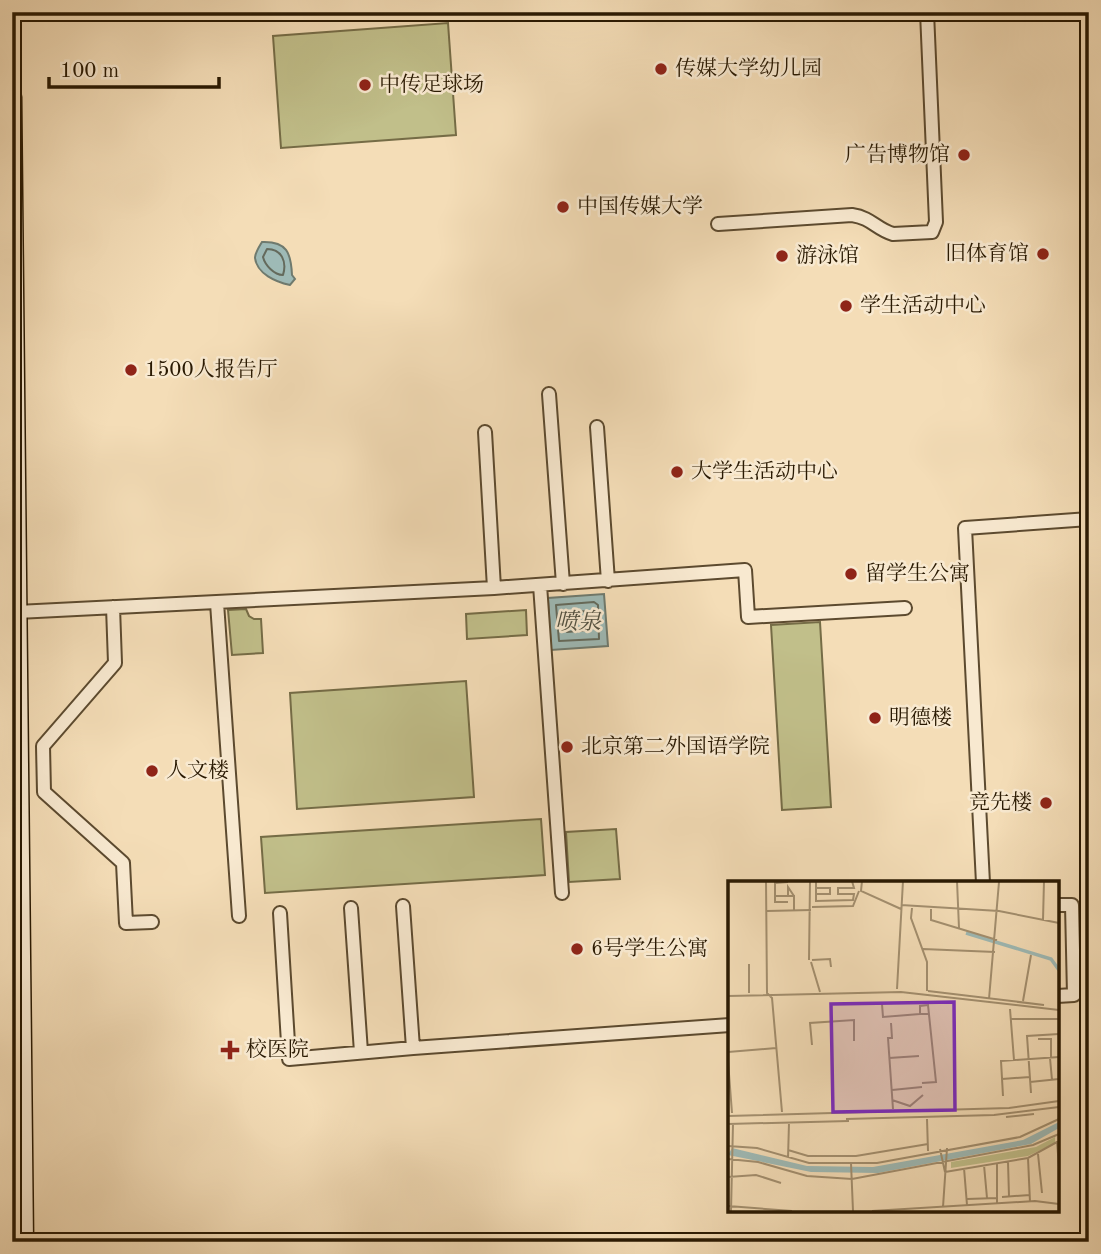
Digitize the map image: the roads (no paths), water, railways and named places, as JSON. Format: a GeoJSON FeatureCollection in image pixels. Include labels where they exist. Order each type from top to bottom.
{"type":"FeatureCollection","features":[{"type":"Feature","properties":{"kind":"main road"},"geometry":{"type":"LineString","coordinates":[[12,97],[24,1242]]}},
{"type":"Feature","properties":{"kind":"street"},"geometry":{"type":"LineString","coordinates":[[718,224],[852,215],[865,218],[887,233],[932,232],[936,222],[927,12]]}},
{"type":"Feature","properties":{"kind":"street"},"geometry":{"type":"LineString","coordinates":[[549,394],[564,584]]}},
{"type":"Feature","properties":{"kind":"street"},"geometry":{"type":"LineString","coordinates":[[597,427],[608,581]]}},
{"type":"Feature","properties":{"kind":"street"},"geometry":{"type":"LineString","coordinates":[[485,432],[494,588]]}},
{"type":"Feature","properties":{"kind":"street"},"geometry":{"type":"LineString","coordinates":[[983,881],[965,528],[1089,519]]}},
{"type":"Feature","properties":{"kind":"street"},"geometry":{"type":"LineString","coordinates":[[17,612],[540,586],[745,570],[748,617],[905,608]]}},
{"type":"Feature","properties":{"kind":"street"},"geometry":{"type":"LineString","coordinates":[[540,586],[562,893]]}},
{"type":"Feature","properties":{"kind":"street"},"geometry":{"type":"LineString","coordinates":[[217,603],[239,916]]}},
{"type":"Feature","properties":{"kind":"street"},"geometry":{"type":"LineString","coordinates":[[113,607],[115,663],[43,746],[44,792],[123,863],[126,923],[152,922]]}},
{"type":"Feature","properties":{"kind":"street"},"geometry":{"type":"LineString","coordinates":[[1059,905],[1072,905],[1074,995],[1059,996]]}},
{"type":"Feature","properties":{"kind":"street"},"geometry":{"type":"LineString","coordinates":[[403,906],[412,1048]]}},
{"type":"Feature","properties":{"kind":"street"},"geometry":{"type":"LineString","coordinates":[[351,908],[361,1052]]}},
{"type":"Feature","properties":{"kind":"street"},"geometry":{"type":"LineString","coordinates":[[280,913],[289,1059],[728,1025]]}},
{"type":"Feature","properties":{"kind":"water"},"geometry":{"type":"Polygon","coordinates":[[[262,242],[277,244],[286,250],[295,279],[290,285],[273,279],[259,269],[255,256],[262,242]]]}},
{"type":"Feature","properties":{"kind":"water","name":"喷泉"},"geometry":{"type":"Polygon","coordinates":[[[604,594],[608,646],[551,650],[548,598],[604,594]]]}},
{"type":"Feature","properties":{"kind":"place","name":"传媒大学幼儿园"},"geometry":{"type":"Point","coordinates":[661,69]}},
{"type":"Feature","properties":{"kind":"place","name":"中传足球场"},"geometry":{"type":"Point","coordinates":[365,85]}},
{"type":"Feature","properties":{"kind":"place","name":"广告博物馆"},"geometry":{"type":"Point","coordinates":[964,155]}},
{"type":"Feature","properties":{"kind":"place","name":"中国传媒大学"},"geometry":{"type":"Point","coordinates":[563,207]}},
{"type":"Feature","properties":{"kind":"place","name":"旧体育馆"},"geometry":{"type":"Point","coordinates":[1043,254]}},
{"type":"Feature","properties":{"kind":"place","name":"游泳馆"},"geometry":{"type":"Point","coordinates":[782,256]}},
{"type":"Feature","properties":{"kind":"place","name":"学生活动中心"},"geometry":{"type":"Point","coordinates":[846,306]}},
{"type":"Feature","properties":{"kind":"place","name":"1500人报告厅"},"geometry":{"type":"Point","coordinates":[131,370]}},
{"type":"Feature","properties":{"kind":"place","name":"大学生活动中心"},"geometry":{"type":"Point","coordinates":[677,472]}},
{"type":"Feature","properties":{"kind":"place","name":"留学生公寓"},"geometry":{"type":"Point","coordinates":[851,574]}},
{"type":"Feature","properties":{"kind":"place","name":"明德楼"},"geometry":{"type":"Point","coordinates":[875,718]}},
{"type":"Feature","properties":{"kind":"place","name":"北京第二外国语学院"},"geometry":{"type":"Point","coordinates":[567,747]}},
{"type":"Feature","properties":{"kind":"place","name":"人文楼"},"geometry":{"type":"Point","coordinates":[152,771]}},
{"type":"Feature","properties":{"kind":"place","name":"竞先楼"},"geometry":{"type":"Point","coordinates":[1046,803]}},
{"type":"Feature","properties":{"kind":"place","name":"6号学生公寓"},"geometry":{"type":"Point","coordinates":[577,949]}},
{"type":"Feature","properties":{"kind":"place","name":"校医院"},"geometry":{"type":"Point","coordinates":[230,1050]}}]}
